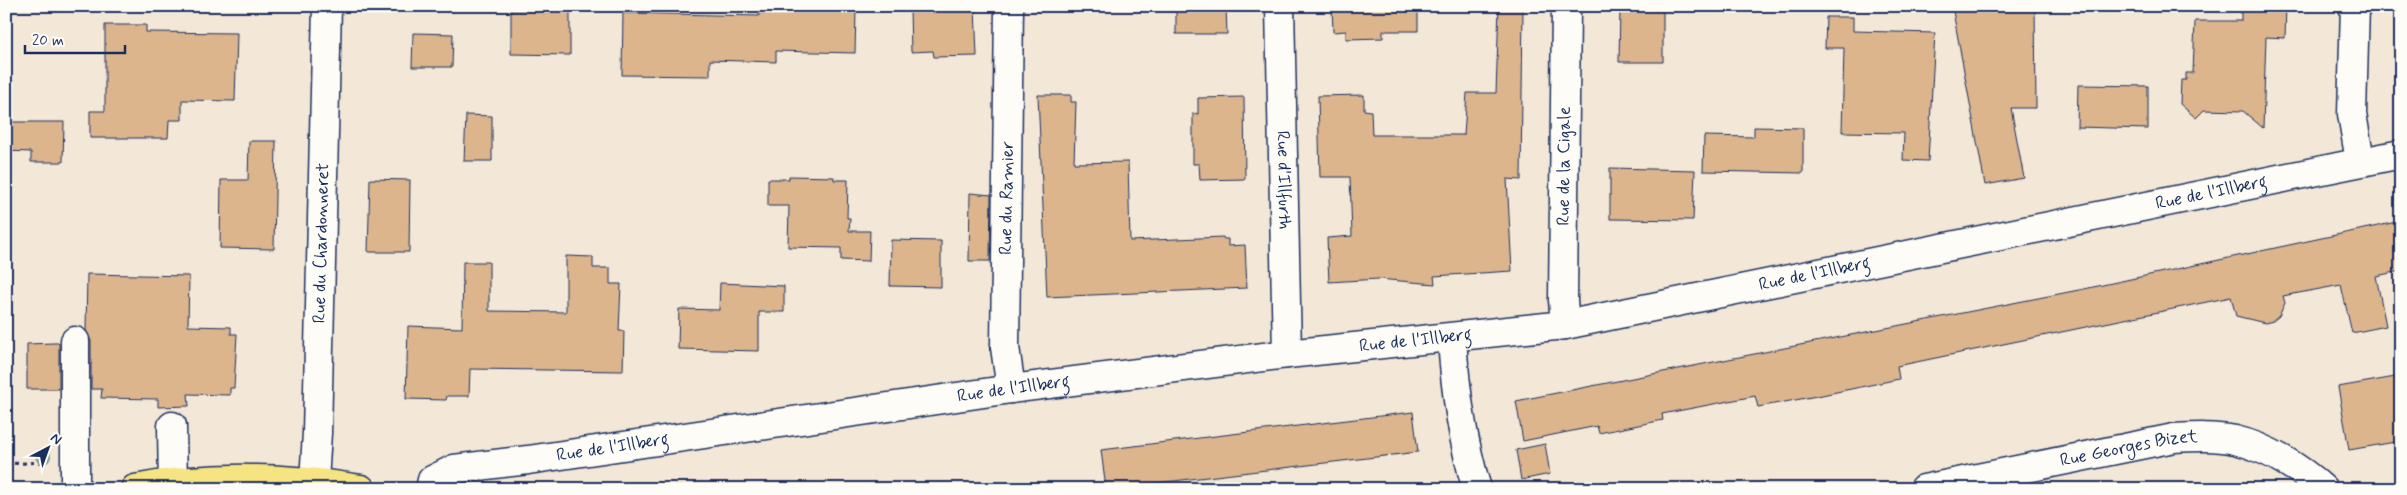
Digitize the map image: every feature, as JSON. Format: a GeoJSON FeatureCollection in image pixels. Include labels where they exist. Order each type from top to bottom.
{"type":"FeatureCollection","features":[{"type":"Feature","properties":{"kind":"main road"},"geometry":{"type":"LineString","coordinates":[[135,489],[264,479],[314,482],[361,489]]}},
{"type":"Feature","properties":{"kind":"street","name":"Rue du Chardonneret"},"geometry":{"type":"LineString","coordinates":[[314,482],[319,380],[327,6]]}},
{"type":"Feature","properties":{"kind":"street","name":"Rue du Ramier"},"geometry":{"type":"LineString","coordinates":[[1009,6],[1005,348],[1011,389]]}},
{"type":"Feature","properties":{"kind":"street","name":"Rue d'Illfurth"},"geometry":{"type":"LineString","coordinates":[[1280,6],[1287,354]]}},
{"type":"Feature","properties":{"kind":"street","name":"Rue de la Cigale"},"geometry":{"type":"LineString","coordinates":[[1565,325],[1563,300],[1566,6]]}},
{"type":"Feature","properties":{"kind":"street"},"geometry":{"type":"LineString","coordinates":[[2355,6],[2352,114],[2360,161]]}},
{"type":"Feature","properties":{"kind":"street","name":"Rue de l'Illberg"},"geometry":{"type":"LineString","coordinates":[[430,489],[432,480],[454,469],[528,460],[1011,389],[1287,354],[1565,325],[2401,154]]}},
{"type":"Feature","properties":{"kind":"street"},"geometry":{"type":"LineString","coordinates":[[1452,338],[1454,381],[1465,450],[1477,489]]}},
{"type":"Feature","properties":{"kind":"street"},"geometry":{"type":"LineString","coordinates":[[74,489],[75,341]]}},
{"type":"Feature","properties":{"kind":"street"},"geometry":{"type":"LineString","coordinates":[[172,426],[173,485]]}},
{"type":"Feature","properties":{"kind":"street","name":"Rue Georges Bizet"},"geometry":{"type":"LineString","coordinates":[[1924,489],[2174,438],[2204,436],[2236,440],[2272,454],[2323,489]]}},
{"type":"Feature","properties":{"kind":"building"},"geometry":{"type":"Polygon","coordinates":[[[1176,6],[1226,6],[1227,34],[1176,34],[1176,6]]]}},
{"type":"Feature","properties":{"kind":"building"},"geometry":{"type":"Polygon","coordinates":[[[1332,6],[1418,6],[1418,31],[1383,31],[1383,38],[1346,39],[1346,31],[1333,32],[1332,6]]]}},
{"type":"Feature","properties":{"kind":"building"},"geometry":{"type":"Polygon","coordinates":[[[1499,6],[1523,6],[1521,180],[1507,179],[1512,271],[1434,276],[1435,284],[1378,279],[1329,282],[1327,238],[1352,236],[1350,177],[1320,177],[1318,96],[1364,95],[1364,110],[1371,111],[1372,135],[1464,135],[1467,93],[1496,93],[1499,6]]]}},
{"type":"Feature","properties":{"kind":"building"},"geometry":{"type":"Polygon","coordinates":[[[1620,6],[1663,6],[1663,62],[1619,62],[1620,6]]]}},
{"type":"Feature","properties":{"kind":"building"},"geometry":{"type":"Polygon","coordinates":[[[1952,6],[2035,6],[2036,108],[2011,108],[2024,178],[1985,185],[1952,6]]]}},
{"type":"Feature","properties":{"kind":"building"},"geometry":{"type":"Polygon","coordinates":[[[2241,6],[2286,6],[2285,38],[2266,37],[2263,128],[2243,111],[2204,110],[2196,118],[2180,104],[2181,80],[2186,80],[2186,73],[2193,73],[2195,21],[2241,21],[2241,6]]]}},
{"type":"Feature","properties":{"kind":"building"},"geometry":{"type":"Polygon","coordinates":[[[975,8],[977,56],[934,57],[933,51],[911,52],[910,10],[975,8]]]}},
{"type":"Feature","properties":{"kind":"building"},"geometry":{"type":"Polygon","coordinates":[[[570,9],[570,55],[511,54],[511,10],[570,9]]]}},
{"type":"Feature","properties":{"kind":"building"},"geometry":{"type":"Polygon","coordinates":[[[759,10],[856,11],[855,53],[776,51],[776,62],[710,60],[710,76],[622,75],[623,13],[759,16],[759,10]]]}},
{"type":"Feature","properties":{"kind":"building"},"geometry":{"type":"Polygon","coordinates":[[[1826,17],[1853,17],[1853,31],[1935,33],[1928,161],[1903,160],[1904,133],[1842,132],[1844,48],[1825,48],[1826,17]]]}},
{"type":"Feature","properties":{"kind":"building"},"geometry":{"type":"Polygon","coordinates":[[[105,25],[146,25],[146,32],[237,33],[235,101],[182,100],[182,120],[169,120],[168,138],[90,138],[90,111],[105,111],[105,25]]]}},
{"type":"Feature","properties":{"kind":"building"},"geometry":{"type":"Polygon","coordinates":[[[413,33],[453,34],[452,67],[412,67],[413,33]]]}},
{"type":"Feature","properties":{"kind":"building"},"geometry":{"type":"Polygon","coordinates":[[[2078,85],[2148,86],[2148,129],[2077,127],[2078,85]]]}},
{"type":"Feature","properties":{"kind":"building"},"geometry":{"type":"Polygon","coordinates":[[[1038,95],[1071,95],[1071,102],[1076,102],[1074,163],[1128,162],[1130,241],[1223,237],[1228,239],[1228,246],[1245,245],[1247,288],[1047,297],[1038,95]]]}},
{"type":"Feature","properties":{"kind":"building"},"geometry":{"type":"Polygon","coordinates":[[[1244,97],[1245,179],[1200,180],[1199,164],[1193,164],[1193,113],[1198,114],[1198,98],[1244,97]]]}},
{"type":"Feature","properties":{"kind":"building"},"geometry":{"type":"Polygon","coordinates":[[[466,115],[492,116],[492,161],[464,161],[466,115]]]}},
{"type":"Feature","properties":{"kind":"building"},"geometry":{"type":"Polygon","coordinates":[[[6,122],[64,122],[63,162],[31,162],[31,152],[6,151],[6,122]]]}},
{"type":"Feature","properties":{"kind":"building"},"geometry":{"type":"Polygon","coordinates":[[[1754,127],[1803,128],[1803,173],[1703,171],[1704,136],[1754,137],[1754,127]]]}},
{"type":"Feature","properties":{"kind":"building"},"geometry":{"type":"Polygon","coordinates":[[[249,141],[276,141],[274,249],[220,248],[221,180],[248,180],[249,141]]]}},
{"type":"Feature","properties":{"kind":"building"},"geometry":{"type":"Polygon","coordinates":[[[1610,168],[1695,170],[1693,220],[1610,219],[1610,168]]]}},
{"type":"Feature","properties":{"kind":"building"},"geometry":{"type":"Polygon","coordinates":[[[789,176],[834,177],[834,180],[848,180],[847,218],[850,218],[849,231],[870,231],[869,261],[841,260],[841,248],[788,247],[789,206],[768,206],[768,179],[789,179],[789,176]]]}},
{"type":"Feature","properties":{"kind":"building"},"geometry":{"type":"Polygon","coordinates":[[[370,179],[410,180],[409,252],[368,252],[370,179]]]}},
{"type":"Feature","properties":{"kind":"building"},"geometry":{"type":"Polygon","coordinates":[[[970,193],[991,195],[990,261],[969,261],[970,193]]]}},
{"type":"Feature","properties":{"kind":"building"},"geometry":{"type":"Polygon","coordinates":[[[2401,221],[2401,271],[2376,276],[2386,326],[2352,333],[2341,285],[2283,296],[2285,303],[2279,316],[2273,321],[2265,323],[2236,316],[2231,297],[1897,366],[1899,379],[1822,395],[1758,407],[1755,396],[1662,414],[1663,420],[1599,433],[1597,426],[1523,441],[1516,401],[2084,289],[2401,221]]]}},
{"type":"Feature","properties":{"kind":"building"},"geometry":{"type":"Polygon","coordinates":[[[891,240],[941,241],[941,287],[890,286],[891,240]]]}},
{"type":"Feature","properties":{"kind":"building"},"geometry":{"type":"Polygon","coordinates":[[[566,256],[593,257],[593,268],[610,268],[610,284],[621,284],[619,331],[624,331],[623,371],[470,369],[469,396],[447,396],[446,400],[406,399],[408,326],[462,328],[463,262],[489,262],[489,311],[566,312],[566,256]]]}},
{"type":"Feature","properties":{"kind":"building"},"geometry":{"type":"Polygon","coordinates":[[[87,274],[189,276],[188,326],[231,327],[231,334],[237,334],[234,388],[230,388],[230,395],[188,394],[189,406],[158,407],[158,399],[101,398],[102,389],[91,389],[91,341],[86,330],[87,274]]]}},
{"type":"Feature","properties":{"kind":"building"},"geometry":{"type":"Polygon","coordinates":[[[720,283],[784,286],[784,312],[759,312],[759,351],[678,349],[679,309],[719,310],[720,283]]]}},
{"type":"Feature","properties":{"kind":"building"},"geometry":{"type":"Polygon","coordinates":[[[59,343],[59,389],[27,389],[27,344],[59,343]]]}},
{"type":"Feature","properties":{"kind":"building"},"geometry":{"type":"Polygon","coordinates":[[[2401,376],[2401,441],[2349,450],[2338,387],[2401,376]]]}},
{"type":"Feature","properties":{"kind":"building"},"geometry":{"type":"Polygon","coordinates":[[[1413,412],[1418,452],[1106,489],[1101,450],[1413,412]]]}},
{"type":"Feature","properties":{"kind":"building"},"geometry":{"type":"Polygon","coordinates":[[[1545,444],[1550,474],[1521,480],[1516,450],[1545,444]]]}}]}
